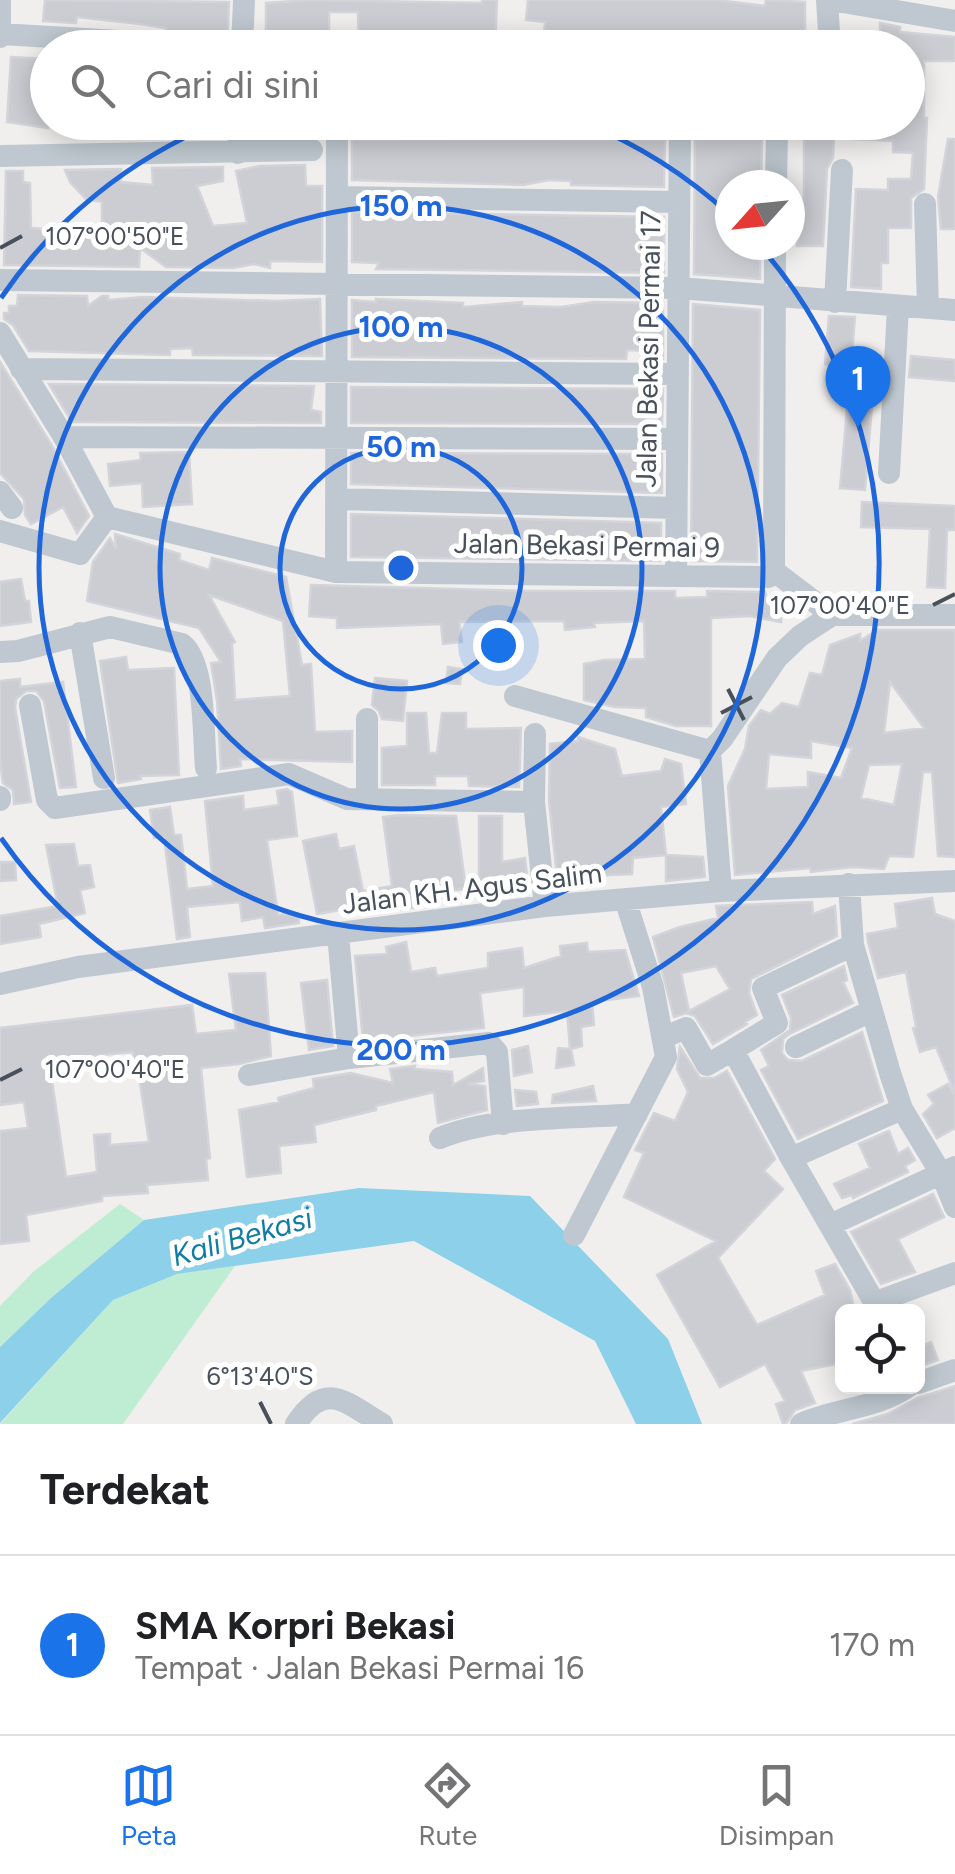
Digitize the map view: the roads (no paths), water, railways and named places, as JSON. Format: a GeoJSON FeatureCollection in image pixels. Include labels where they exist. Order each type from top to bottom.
{"type":"FeatureCollection","features":[{"type":"Feature","properties":{"kind":"street"},"geometry":{"type":"LineString","coordinates":[[0,0],[0,36],[30,37]]}},
{"type":"Feature","properties":{"kind":"street"},"geometry":{"type":"LineString","coordinates":[[243,30],[244,0]]}},
{"type":"Feature","properties":{"kind":"street"},"geometry":{"type":"LineString","coordinates":[[830,30],[829,0],[955,21]]}},
{"type":"Feature","properties":{"kind":"street"},"geometry":{"type":"LineString","coordinates":[[238,140],[238,153]]}},
{"type":"Feature","properties":{"kind":"street"},"geometry":{"type":"LineString","coordinates":[[336,572],[337,140]]}},
{"type":"Feature","properties":{"kind":"street","name":"Jalan Bekasi Permai 17"},"geometry":{"type":"LineString","coordinates":[[676,576],[680,140]]}},
{"type":"Feature","properties":{"kind":"street"},"geometry":{"type":"LineString","coordinates":[[776,170],[777,140]]}},
{"type":"Feature","properties":{"kind":"street"},"geometry":{"type":"LineString","coordinates":[[0,156],[312,150]]}},
{"type":"Feature","properties":{"kind":"street"},"geometry":{"type":"LineString","coordinates":[[836,302],[842,170]]}},
{"type":"Feature","properties":{"kind":"street"},"geometry":{"type":"LineString","coordinates":[[337,197],[680,202]]}},
{"type":"Feature","properties":{"kind":"street"},"geometry":{"type":"LineString","coordinates":[[926,204],[928,308]]}},
{"type":"Feature","properties":{"kind":"street"},"geometry":{"type":"LineString","coordinates":[[775,260],[774,571],[832,616]]}},
{"type":"Feature","properties":{"kind":"street"},"geometry":{"type":"LineString","coordinates":[[0,280],[679,288],[955,310]]}},
{"type":"Feature","properties":{"kind":"street"},"geometry":{"type":"LineString","coordinates":[[889,474],[898,307]]}},
{"type":"Feature","properties":{"kind":"street"},"geometry":{"type":"LineString","coordinates":[[0,333],[107,517],[80,554],[0,532]]}},
{"type":"Feature","properties":{"kind":"street"},"geometry":{"type":"LineString","coordinates":[[22,369],[678,374]]}},
{"type":"Feature","properties":{"kind":"street"},"geometry":{"type":"LineString","coordinates":[[64,438],[677,439]]}},
{"type":"Feature","properties":{"kind":"street"},"geometry":{"type":"LineString","coordinates":[[336,499],[676,508]]}},
{"type":"Feature","properties":{"kind":"street","name":"Jalan Bekasi Permai 9"},"geometry":{"type":"LineString","coordinates":[[107,517],[336,572],[768,577],[774,571]]}},
{"type":"Feature","properties":{"kind":"street"},"geometry":{"type":"LineString","coordinates":[[710,750],[722,739],[778,658],[800,636],[832,616],[955,615]]}},
{"type":"Feature","properties":{"kind":"street"},"geometry":{"type":"LineString","coordinates":[[0,652],[18,651],[80,633],[121,628],[182,644],[197,665],[206,768]]}},
{"type":"Feature","properties":{"kind":"street"},"geometry":{"type":"LineString","coordinates":[[80,633],[104,778]]}},
{"type":"Feature","properties":{"kind":"street"},"geometry":{"type":"LineString","coordinates":[[516,696],[710,750]]}},
{"type":"Feature","properties":{"kind":"street"},"geometry":{"type":"LineString","coordinates":[[30,705],[51,808],[288,774],[337,796],[534,802]]}},
{"type":"Feature","properties":{"kind":"street"},"geometry":{"type":"LineString","coordinates":[[368,719],[368,799]]}},
{"type":"Feature","properties":{"kind":"street"},"geometry":{"type":"LineString","coordinates":[[535,734],[534,802],[545,906]]}},
{"type":"Feature","properties":{"kind":"street"},"geometry":{"type":"LineString","coordinates":[[710,750],[720,891]]}},
{"type":"Feature","properties":{"kind":"street","name":"Jalan KH. Agus Salim"},"geometry":{"type":"LineString","coordinates":[[0,984],[78,967],[545,906],[720,891],[955,881]]}},
{"type":"Feature","properties":{"kind":"street"},"geometry":{"type":"LineString","coordinates":[[850,884],[854,945],[902,1108],[948,1171],[955,1206]]}},
{"type":"Feature","properties":{"kind":"street"},"geometry":{"type":"LineString","coordinates":[[574,1235],[665,1062],[665,1038],[624,900]]}},
{"type":"Feature","properties":{"kind":"street"},"geometry":{"type":"LineString","coordinates":[[338,934],[350,1058]]}},
{"type":"Feature","properties":{"kind":"street"},"geometry":{"type":"LineString","coordinates":[[665,1038],[685,1028],[707,1065],[777,1023],[763,988],[854,945]]}},
{"type":"Feature","properties":{"kind":"street"},"geometry":{"type":"LineString","coordinates":[[796,1047],[871,1012]]}},
{"type":"Feature","properties":{"kind":"street"},"geometry":{"type":"LineString","coordinates":[[249,1076],[350,1058],[489,1043],[496,1052],[502,1124]]}},
{"type":"Feature","properties":{"kind":"street"},"geometry":{"type":"LineString","coordinates":[[733,1050],[877,1304]]}},
{"type":"Feature","properties":{"kind":"street"},"geometry":{"type":"LineString","coordinates":[[791,1158],[902,1108]]}},
{"type":"Feature","properties":{"kind":"street"},"geometry":{"type":"LineString","coordinates":[[440,1138],[502,1124],[637,1114]]}},
{"type":"Feature","properties":{"kind":"street"},"geometry":{"type":"LineString","coordinates":[[830,1225],[948,1171]]}},
{"type":"Feature","properties":{"kind":"street"},"geometry":{"type":"LineString","coordinates":[[883,1304],[955,1273]]}},
{"type":"Feature","properties":{"kind":"street"},"geometry":{"type":"LineString","coordinates":[[925,1381],[955,1370]]}},
{"type":"Feature","properties":{"kind":"street"},"geometry":{"type":"LineString","coordinates":[[801,1424],[897,1394]]}},
{"type":"Feature","properties":{"kind":"street"},"geometry":{"type":"LineString","coordinates":[[296,1424],[308,1406],[322,1396],[338,1398],[382,1424]]}},
{"type":"Feature","properties":{"kind":"water","name":"Kali Bekasi"},"geometry":{"type":"Polygon","coordinates":[[[359,1188],[530,1196],[668,1339],[702,1424],[636,1424],[595,1341],[414,1241],[177,1274],[113,1300],[0,1423],[0,1347],[51,1298],[144,1220],[359,1188]]]}},
{"type":"Feature","properties":{"kind":"place","name":"SMA Korpri Bekasi"},"geometry":{"type":"Point","coordinates":[858,428]}}]}
